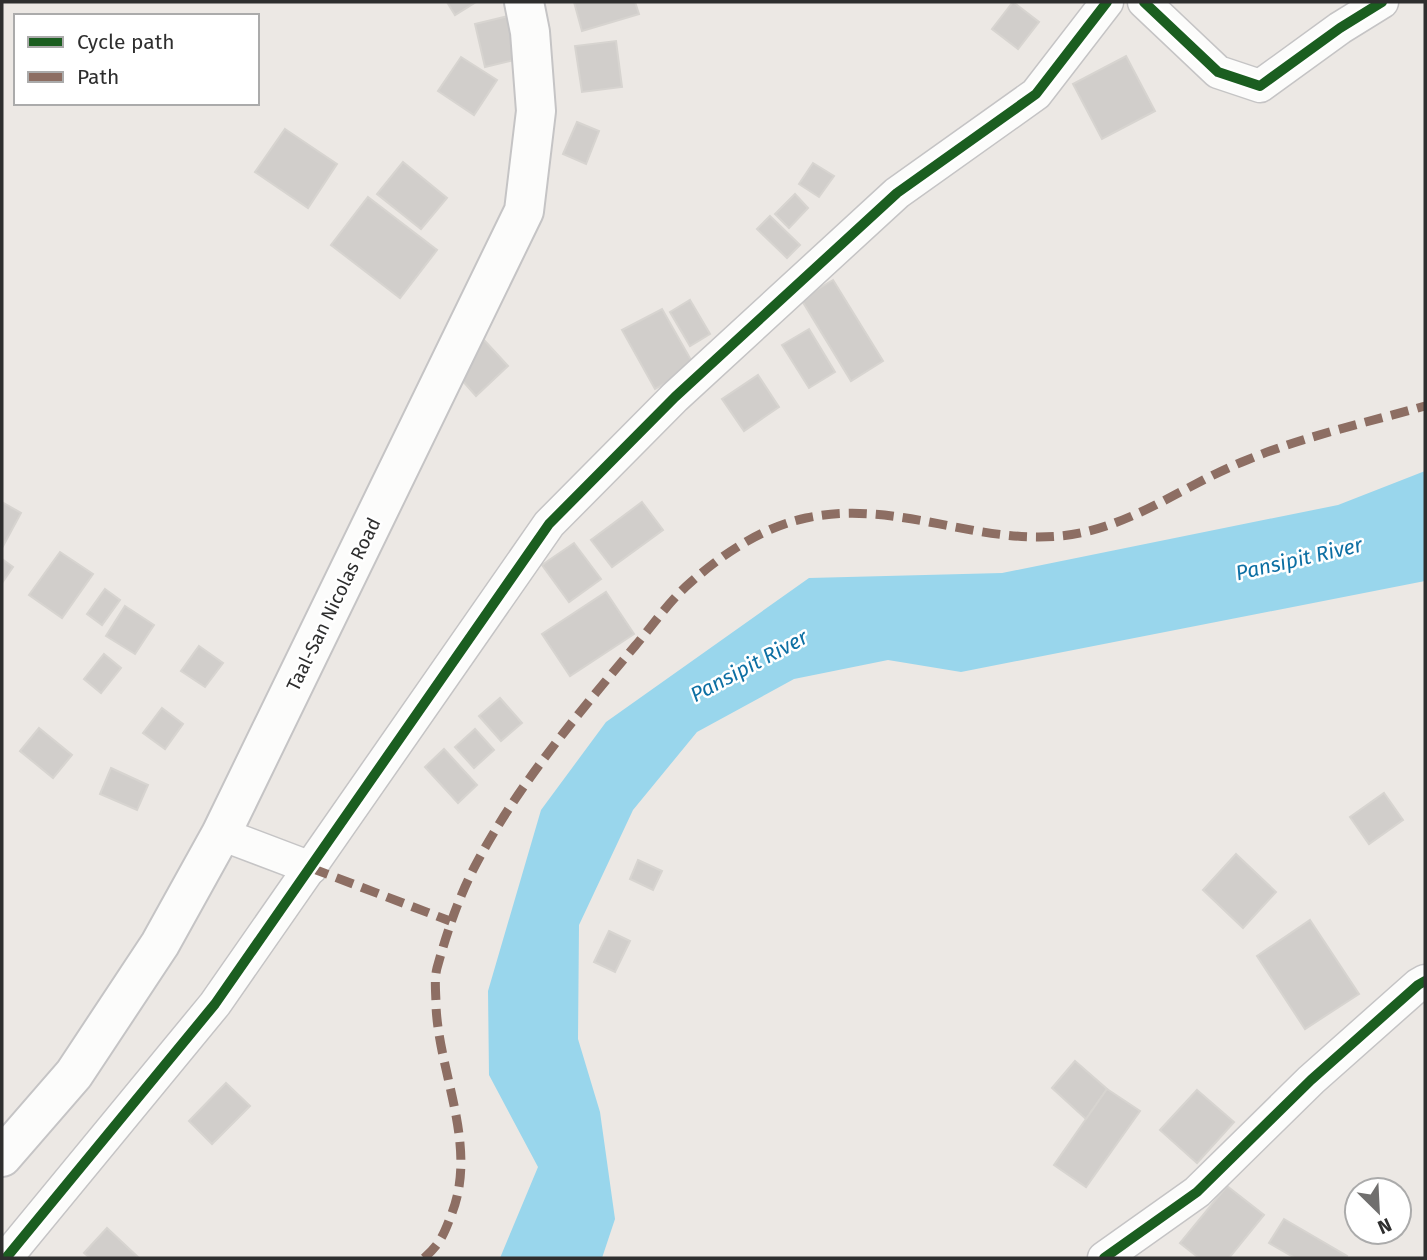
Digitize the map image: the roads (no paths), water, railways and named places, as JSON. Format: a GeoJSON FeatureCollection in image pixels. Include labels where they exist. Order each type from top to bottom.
{"type":"FeatureCollection","features":[{"type":"Feature","properties":{"kind":"main road","name":"Taal-San Nicolas Road"},"geometry":{"type":"LineString","coordinates":[[2,1157],[74,1074],[160,944],[221,834],[524,211],[536,111],[530,32],[524,2]]}},
{"type":"Feature","properties":{"kind":"street"},"geometry":{"type":"LineString","coordinates":[[6,1258],[215,1004],[549,524],[675,397],[897,193],[1036,94],[1107,2]]}},
{"type":"Feature","properties":{"kind":"street"},"geometry":{"type":"LineString","coordinates":[[1144,2],[1218,72],[1260,86],[1340,28],[1382,2]]}},
{"type":"Feature","properties":{"kind":"street"},"geometry":{"type":"LineString","coordinates":[[221,834],[311,868]]}},
{"type":"Feature","properties":{"kind":"street"},"geometry":{"type":"LineString","coordinates":[[1104,1258],[1197,1192],[1311,1080],[1425,981]]}},
{"type":"Feature","properties":{"kind":"water","name":"Pansipit River"},"geometry":{"type":"Polygon","coordinates":[[[1425,471],[1425,581],[961,672],[888,660],[794,679],[697,732],[633,810],[579,925],[578,1039],[600,1112],[615,1219],[602,1258],[500,1258],[538,1167],[489,1075],[488,991],[541,810],[606,722],[809,578],[1002,573],[1338,505],[1425,471]]]}}]}
